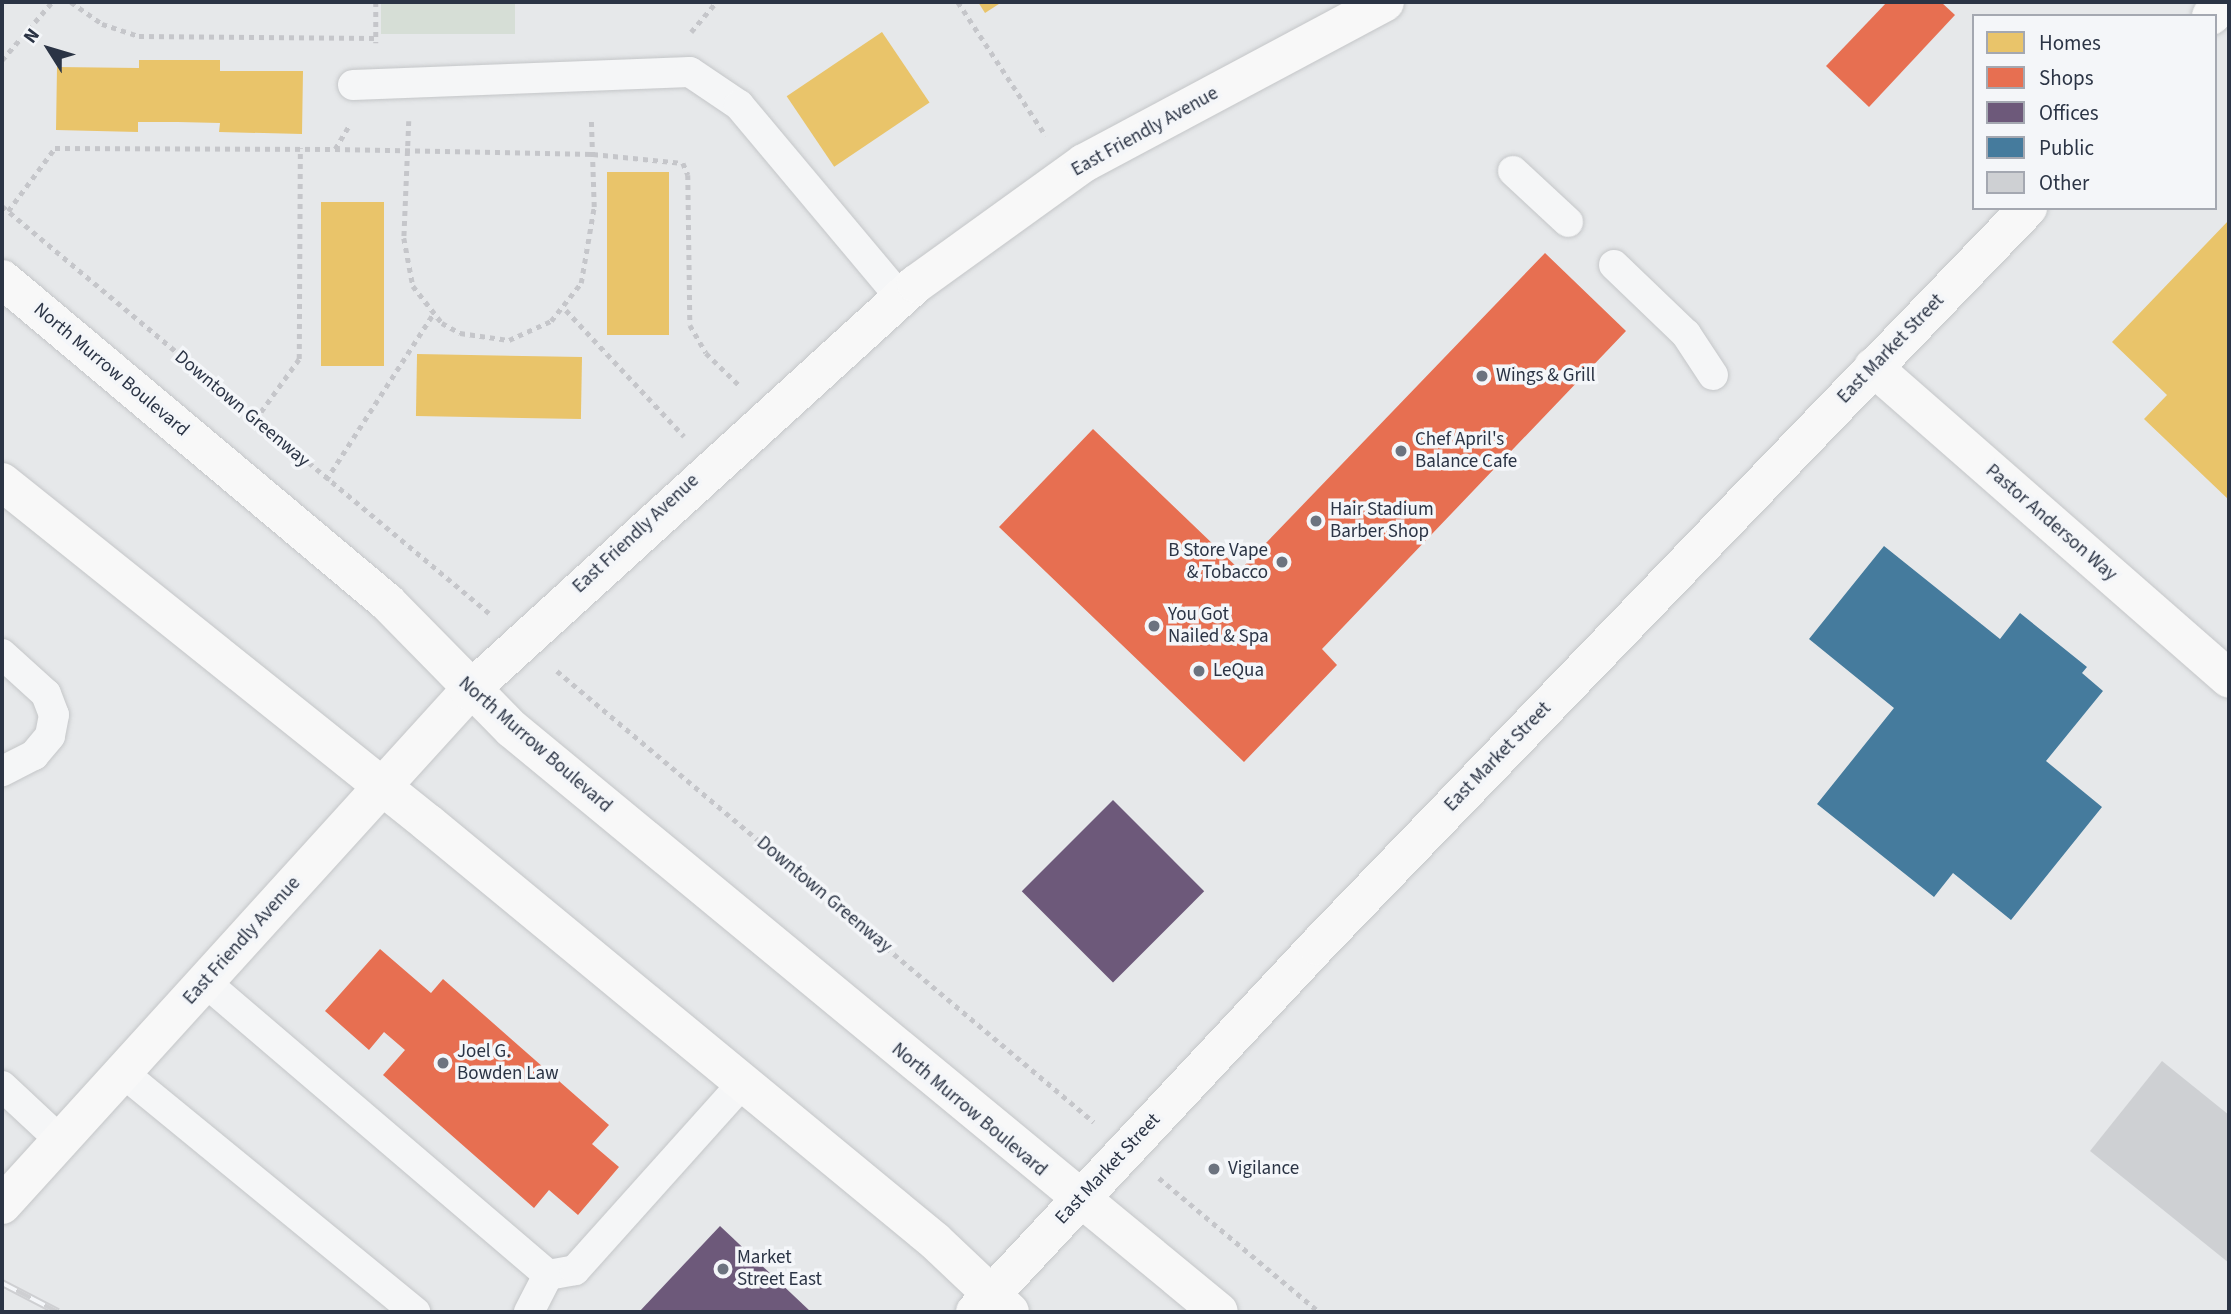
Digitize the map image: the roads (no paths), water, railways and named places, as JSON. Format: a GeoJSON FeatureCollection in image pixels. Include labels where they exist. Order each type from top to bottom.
{"type":"FeatureCollection","features":[{"type":"Feature","properties":{"kind":"main road","name":"East Friendly Avenue"},"geometry":{"type":"LineString","coordinates":[[2,1205],[469,691],[711,465],[900,297],[1070,173],[1385,2]]}},
{"type":"Feature","properties":{"kind":"main road","name":"East Market Street"},"geometry":{"type":"LineString","coordinates":[[992,1306],[1080,1199],[2026,210]]}},
{"type":"Feature","properties":{"kind":"main road","name":"North Murrow Boulevard"},"geometry":{"type":"LineString","coordinates":[[2,279],[387,602],[469,691],[1219,1312]]}},
{"type":"Feature","properties":{"kind":"main road","name":"Pastor Anderson Way"},"geometry":{"type":"LineString","coordinates":[[1873,368],[2229,678]]}},
{"type":"Feature","properties":{"kind":"main road"},"geometry":{"type":"LineString","coordinates":[[2,482],[743,1083],[992,1306]]}},
{"type":"Feature","properties":{"kind":"lane"},"geometry":{"type":"LineString","coordinates":[[365,84],[590,73],[690,72],[710,83],[784,155],[900,297]]}},
{"type":"Feature","properties":{"kind":"lane"},"geometry":{"type":"LineString","coordinates":[[1513,171],[1569,222]]}},
{"type":"Feature","properties":{"kind":"lane"},"geometry":{"type":"LineString","coordinates":[[1614,265],[1686,334],[1713,375]]}},
{"type":"Feature","properties":{"kind":"lane"},"geometry":{"type":"LineString","coordinates":[[2,654],[46,695],[54,715],[50,736],[34,755],[2,771]]}},
{"type":"Feature","properties":{"kind":"lane"},"geometry":{"type":"LineString","coordinates":[[204,981],[548,1275]]}},
{"type":"Feature","properties":{"kind":"lane"},"geometry":{"type":"LineString","coordinates":[[121,1072],[415,1312]]}},
{"type":"Feature","properties":{"kind":"lane"},"geometry":{"type":"LineString","coordinates":[[548,1275],[575,1270],[743,1083]]}},
{"type":"Feature","properties":{"kind":"lane"},"geometry":{"type":"LineString","coordinates":[[2,1086],[60,1140]]}},
{"type":"Feature","properties":{"kind":"lane"},"geometry":{"type":"LineString","coordinates":[[529,1312],[548,1275]]}},
{"type":"Feature","properties":{"kind":"railway"},"geometry":{"type":"LineString","coordinates":[[2,1283],[58,1312]]}},
{"type":"Feature","properties":{"kind":"place","name":"Wings & Grill"},"geometry":{"type":"Point","coordinates":[1482,376]}},
{"type":"Feature","properties":{"kind":"place","name":"Chef April's Balance Cafe"},"geometry":{"type":"Point","coordinates":[1401,451]}},
{"type":"Feature","properties":{"kind":"place","name":"Hair Stadium Barber Shop"},"geometry":{"type":"Point","coordinates":[1316,521]}},
{"type":"Feature","properties":{"kind":"place","name":"B Store Vape & Tobacco"},"geometry":{"type":"Point","coordinates":[1282,562]}},
{"type":"Feature","properties":{"kind":"place","name":"You Got Nailed & Spa"},"geometry":{"type":"Point","coordinates":[1154,626]}},
{"type":"Feature","properties":{"kind":"place","name":"LeQua"},"geometry":{"type":"Point","coordinates":[1199,671]}},
{"type":"Feature","properties":{"kind":"place","name":"Joel G. Bowden Law"},"geometry":{"type":"Point","coordinates":[443,1063]}},
{"type":"Feature","properties":{"kind":"place","name":"Vigilance"},"geometry":{"type":"Point","coordinates":[1214,1169]}},
{"type":"Feature","properties":{"kind":"place","name":"Market Street East"},"geometry":{"type":"Point","coordinates":[723,1269]}}]}
